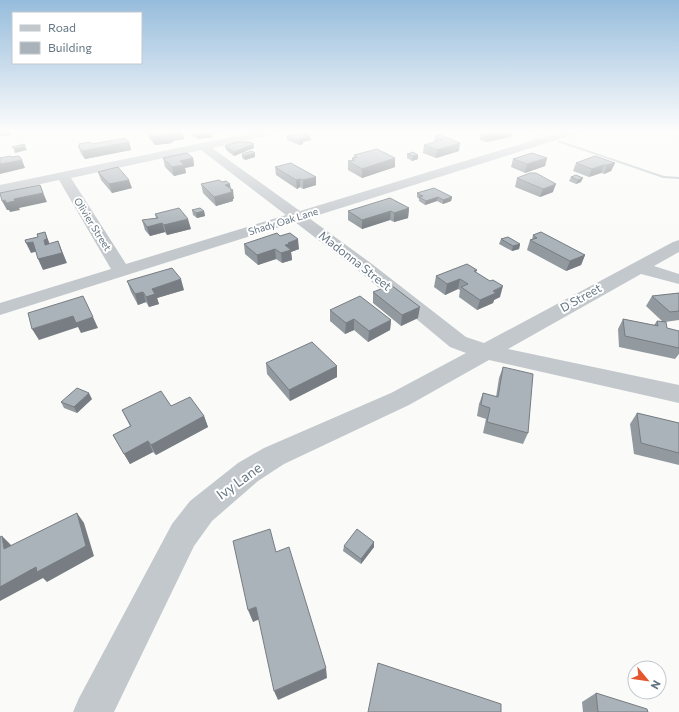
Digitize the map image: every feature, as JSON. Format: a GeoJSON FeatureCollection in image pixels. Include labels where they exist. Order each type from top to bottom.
{"type":"FeatureCollection","features":[{"type":"Feature","properties":{"kind":"street"},"geometry":{"type":"LineString","coordinates":[[0,189],[118,164]]}},
{"type":"Feature","properties":{"kind":"street","name":"Madonna Street"},"geometry":{"type":"LineString","coordinates":[[227,164],[366,268],[458,342],[484,351],[679,394]]}},
{"type":"Feature","properties":{"kind":"street","name":"Shady Oak Lane"},"geometry":{"type":"LineString","coordinates":[[0,309],[466,164]]}},
{"type":"Feature","properties":{"kind":"street","name":"Olivier Street"},"geometry":{"type":"LineString","coordinates":[[63,176],[122,272]]}},
{"type":"Feature","properties":{"kind":"street","name":"D Street"},"geometry":{"type":"LineString","coordinates":[[484,351],[679,245]]}},
{"type":"Feature","properties":{"kind":"street"},"geometry":{"type":"LineString","coordinates":[[640,266],[662,275],[679,278]]}},
{"type":"Feature","properties":{"kind":"street","name":"Ivy Lane"},"geometry":{"type":"LineString","coordinates":[[93,712],[183,535],[201,511],[242,476],[274,456],[400,399],[484,351]]}},
{"type":"Feature","properties":{"kind":"building"},"geometry":{"type":"Polygon","coordinates":[[[169,164],[184,165],[172,167],[169,164]]]}},
{"type":"Feature","properties":{"kind":"building"},"geometry":{"type":"Polygon","coordinates":[[[293,164],[316,177],[296,180],[275,167],[293,164]]]}},
{"type":"Feature","properties":{"kind":"building"},"geometry":{"type":"Polygon","coordinates":[[[354,164],[376,164],[362,169],[354,164]]]}},
{"type":"Feature","properties":{"kind":"building"},"geometry":{"type":"Polygon","coordinates":[[[579,164],[610,164],[604,165],[592,169],[579,164]]]}},
{"type":"Feature","properties":{"kind":"building"},"geometry":{"type":"Polygon","coordinates":[[[118,167],[129,180],[109,184],[98,172],[118,167]]]}},
{"type":"Feature","properties":{"kind":"building"},"geometry":{"type":"Polygon","coordinates":[[[530,173],[536,173],[556,184],[543,189],[517,178],[530,173]]]}},
{"type":"Feature","properties":{"kind":"building"},"geometry":{"type":"Polygon","coordinates":[[[576,175],[583,178],[578,180],[571,177],[576,175]]]}},
{"type":"Feature","properties":{"kind":"building"},"geometry":{"type":"Polygon","coordinates":[[[219,180],[222,182],[226,181],[230,184],[225,185],[233,190],[230,190],[232,192],[214,197],[201,184],[219,180]]]}},
{"type":"Feature","properties":{"kind":"building"},"geometry":{"type":"Polygon","coordinates":[[[40,185],[43,193],[14,199],[15,201],[6,203],[5,200],[2,201],[0,193],[40,185]]]}},
{"type":"Feature","properties":{"kind":"building"},"geometry":{"type":"Polygon","coordinates":[[[434,188],[452,197],[443,200],[438,197],[426,201],[419,197],[423,196],[417,193],[434,188]]]}},
{"type":"Feature","properties":{"kind":"building"},"geometry":{"type":"Polygon","coordinates":[[[390,198],[409,208],[394,213],[391,211],[362,220],[348,211],[390,198]]]}},
{"type":"Feature","properties":{"kind":"building"},"geometry":{"type":"Polygon","coordinates":[[[179,208],[188,219],[164,225],[162,223],[147,227],[142,220],[158,218],[155,214],[179,208]]]}},
{"type":"Feature","properties":{"kind":"building"},"geometry":{"type":"Polygon","coordinates":[[[200,208],[204,211],[196,213],[192,210],[200,208]]]}},
{"type":"Feature","properties":{"kind":"building"},"geometry":{"type":"Polygon","coordinates":[[[45,232],[47,239],[44,240],[45,245],[58,241],[62,253],[38,259],[33,242],[26,243],[25,240],[38,237],[37,234],[45,232]]]}},
{"type":"Feature","properties":{"kind":"building"},"geometry":{"type":"Polygon","coordinates":[[[541,232],[585,255],[570,261],[530,240],[537,238],[533,235],[541,232]]]}},
{"type":"Feature","properties":{"kind":"building"},"geometry":{"type":"Polygon","coordinates":[[[277,233],[280,236],[290,233],[298,239],[285,245],[291,250],[281,253],[275,249],[257,255],[244,244],[277,233]]]}},
{"type":"Feature","properties":{"kind":"building"},"geometry":{"type":"Polygon","coordinates":[[[508,237],[520,244],[513,246],[501,239],[508,237]]]}},
{"type":"Feature","properties":{"kind":"building"},"geometry":{"type":"Polygon","coordinates":[[[467,264],[477,270],[474,271],[490,281],[493,280],[503,286],[493,291],[496,293],[480,300],[461,287],[468,284],[460,279],[447,284],[436,276],[467,264]]]}},
{"type":"Feature","properties":{"kind":"building"},"geometry":{"type":"Polygon","coordinates":[[[172,268],[181,279],[152,289],[155,294],[146,297],[143,292],[135,294],[127,281],[172,268]]]}},
{"type":"Feature","properties":{"kind":"building"},"geometry":{"type":"Polygon","coordinates":[[[391,285],[420,307],[402,315],[373,292],[391,285]]]}},
{"type":"Feature","properties":{"kind":"building"},"geometry":{"type":"Polygon","coordinates":[[[679,293],[679,311],[670,312],[652,296],[679,293]]]}},
{"type":"Feature","properties":{"kind":"building"},"geometry":{"type":"Polygon","coordinates":[[[83,296],[93,317],[76,323],[73,316],[32,329],[28,313],[83,296]]]}},
{"type":"Feature","properties":{"kind":"building"},"geometry":{"type":"Polygon","coordinates":[[[360,296],[391,320],[369,331],[354,319],[346,323],[330,310],[360,296]]]}},
{"type":"Feature","properties":{"kind":"building"},"geometry":{"type":"Polygon","coordinates":[[[623,319],[658,326],[657,321],[666,322],[667,328],[679,331],[679,348],[625,336],[623,319]]]}},
{"type":"Feature","properties":{"kind":"building"},"geometry":{"type":"Polygon","coordinates":[[[312,342],[337,366],[289,390],[266,363],[312,342]]]}},
{"type":"Feature","properties":{"kind":"building"},"geometry":{"type":"Polygon","coordinates":[[[503,367],[533,374],[528,433],[487,422],[490,408],[481,405],[483,393],[498,397],[503,367]]]}},
{"type":"Feature","properties":{"kind":"building"},"geometry":{"type":"Polygon","coordinates":[[[77,388],[89,393],[74,407],[61,402],[77,388]]]}},
{"type":"Feature","properties":{"kind":"building"},"geometry":{"type":"Polygon","coordinates":[[[161,391],[171,406],[190,397],[204,416],[151,445],[148,441],[124,454],[113,435],[131,426],[122,410],[161,391]]]}},
{"type":"Feature","properties":{"kind":"building"},"geometry":{"type":"Polygon","coordinates":[[[637,413],[679,423],[679,453],[641,443],[637,413]]]}},
{"type":"Feature","properties":{"kind":"building"},"geometry":{"type":"Polygon","coordinates":[[[77,513],[86,546],[37,572],[36,567],[0,587],[0,537],[2,536],[4,549],[77,513]]]}},
{"type":"Feature","properties":{"kind":"building"},"geometry":{"type":"Polygon","coordinates":[[[270,529],[276,552],[289,547],[326,668],[274,691],[256,607],[248,610],[233,541],[270,529]]]}},
{"type":"Feature","properties":{"kind":"building"},"geometry":{"type":"Polygon","coordinates":[[[357,529],[374,542],[361,559],[344,546],[357,529]]]}},
{"type":"Feature","properties":{"kind":"building"},"geometry":{"type":"Polygon","coordinates":[[[378,663],[501,704],[501,712],[368,712],[378,663]]]}},
{"type":"Feature","properties":{"kind":"building"},"geometry":{"type":"Polygon","coordinates":[[[596,693],[647,709],[648,712],[598,712],[596,693]]]}},
{"type":"Feature","properties":{"kind":"waterway"},"geometry":{"type":"LineString","coordinates":[[627,164],[664,177],[679,178]]}}]}
